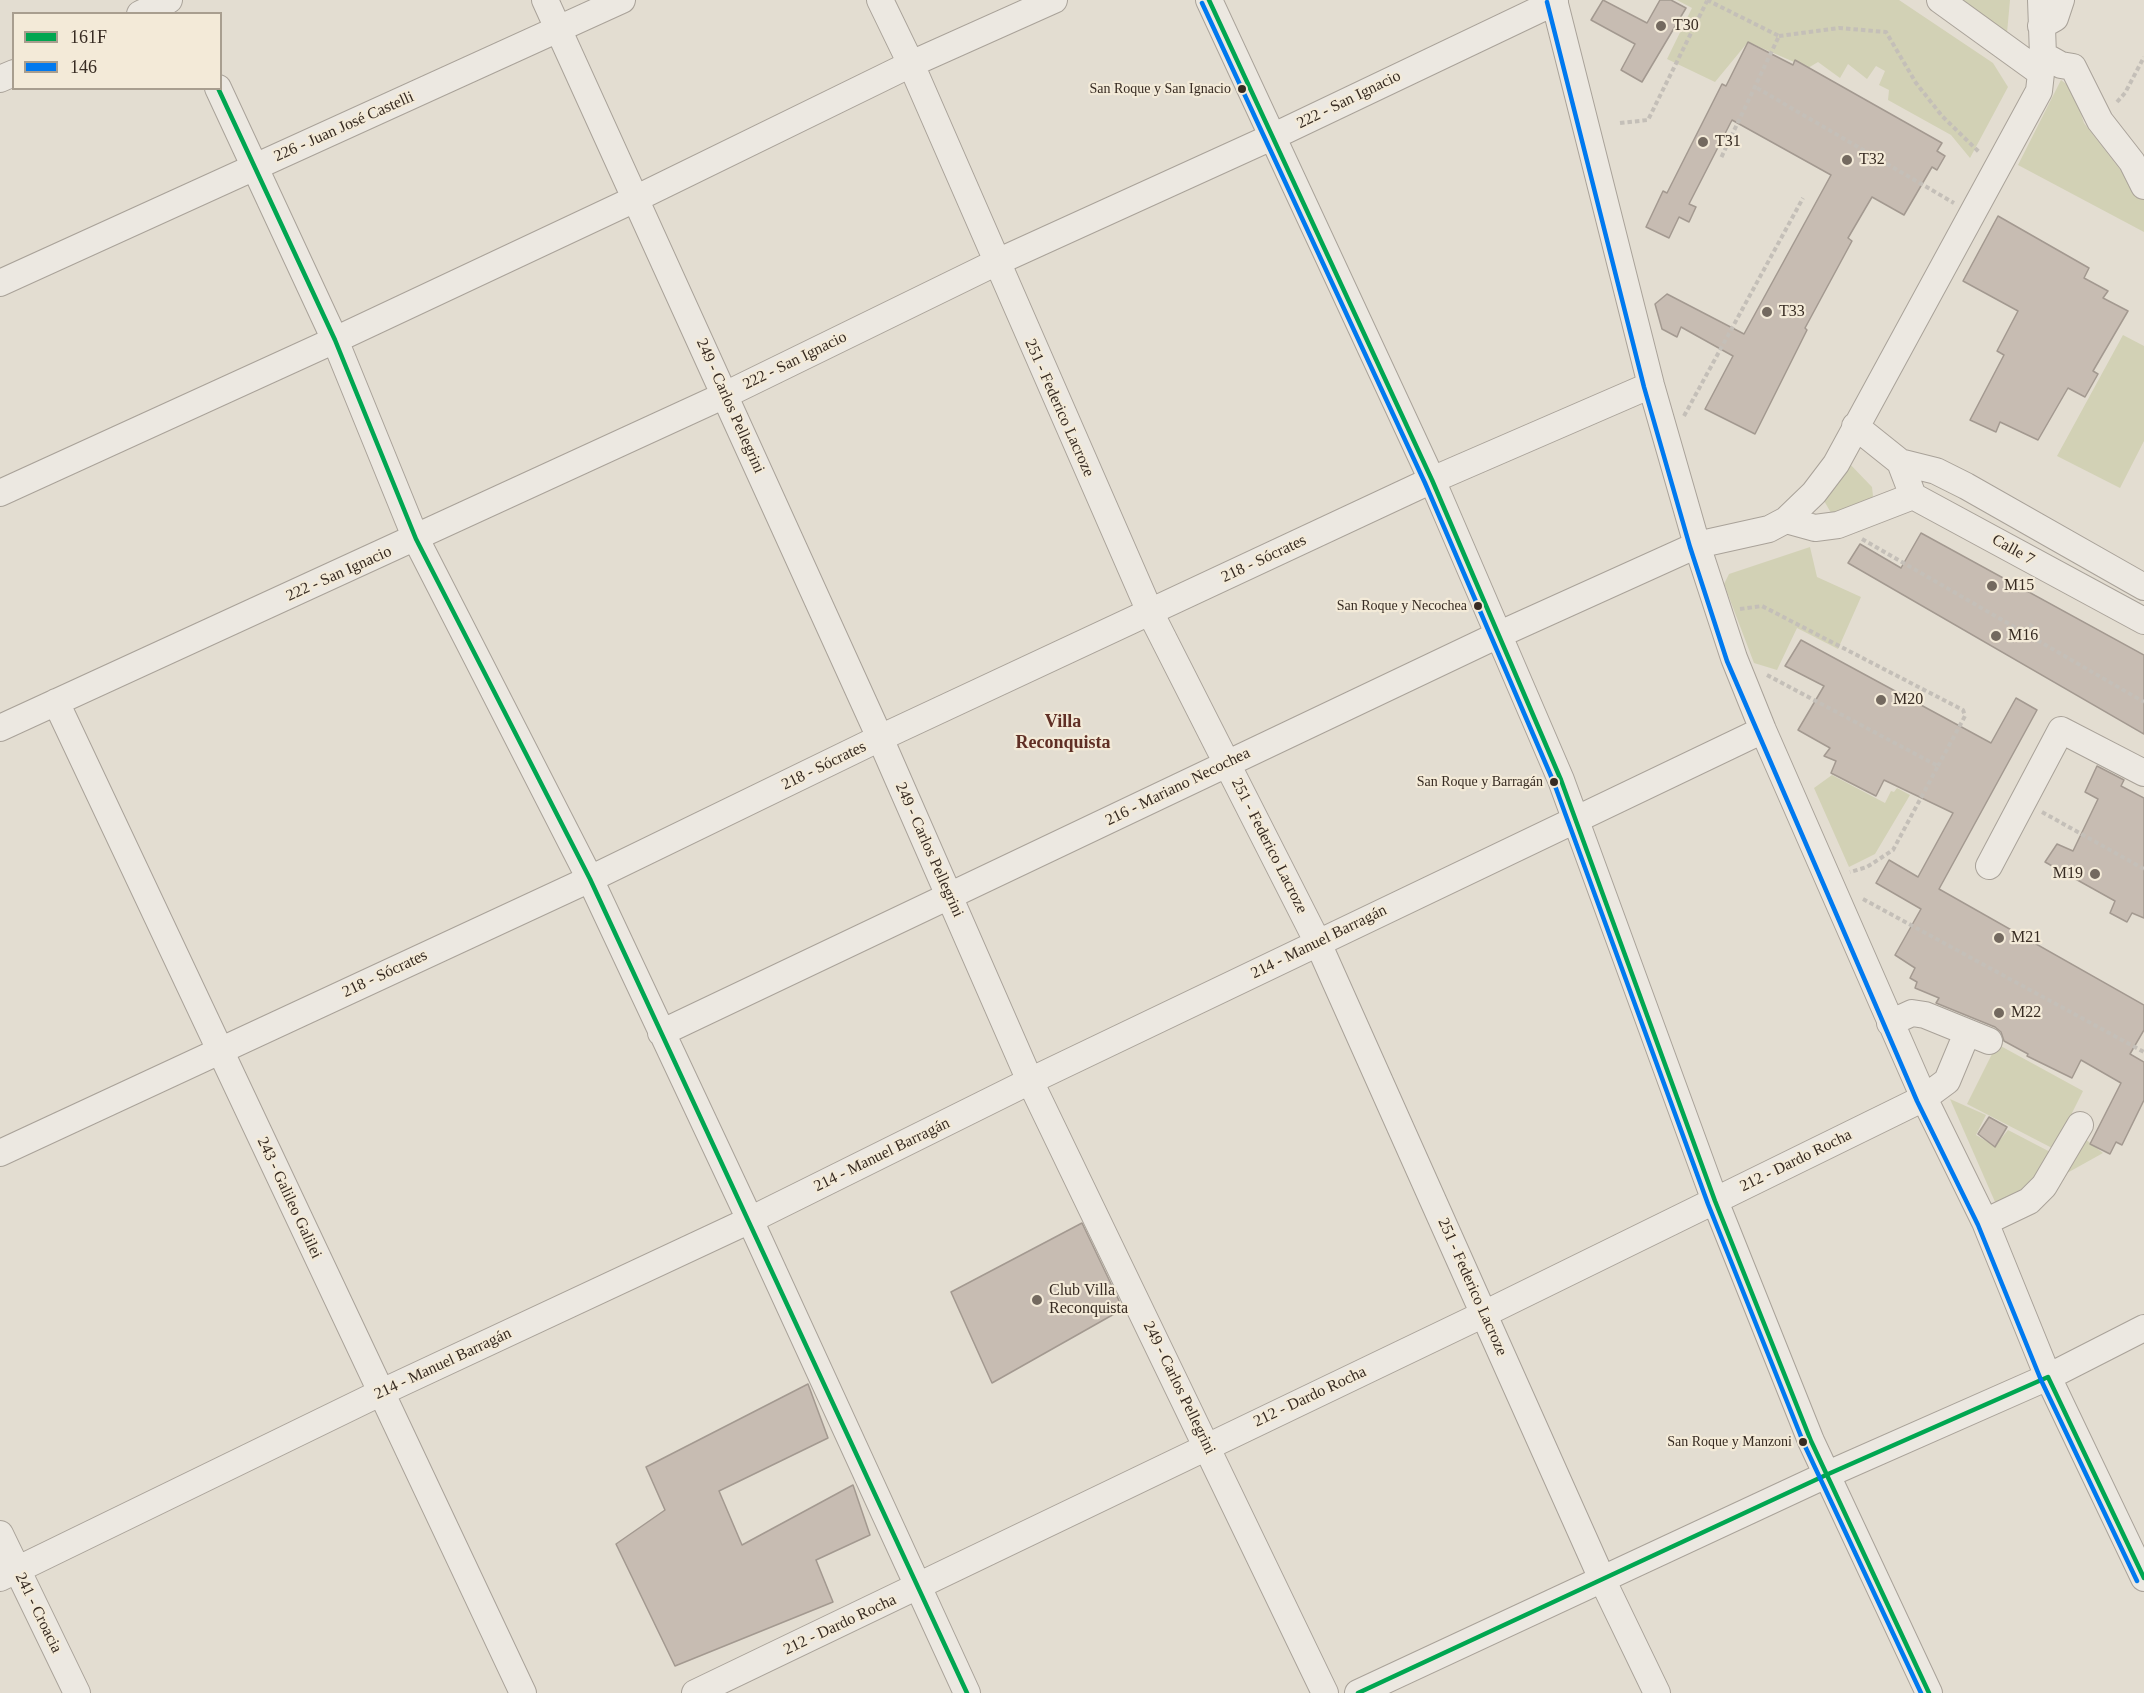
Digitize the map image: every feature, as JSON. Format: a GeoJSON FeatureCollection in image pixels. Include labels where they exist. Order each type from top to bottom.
{"type":"FeatureCollection","features":[{"type":"Feature","properties":{"kind":"street"},"geometry":{"type":"LineString","coordinates":[[144,12],[169,0]]}},
{"type":"Feature","properties":{"kind":"street","name":"249 - Carlos Pellegrini"},"geometry":{"type":"LineString","coordinates":[[545,0],[880,738],[1030,1081],[1325,1693]]}},
{"type":"Feature","properties":{"kind":"street","name":"226 - Juan José Castelli"},"geometry":{"type":"LineString","coordinates":[[0,283],[622,0]]}},
{"type":"Feature","properties":{"kind":"street","name":"251 - Federico Lacroze"},"geometry":{"type":"LineString","coordinates":[[879,0],[911,64],[995,263],[1150,612],[1318,943],[1602,1579],[1657,1693]]}},
{"type":"Feature","properties":{"kind":"street"},"geometry":{"type":"LineString","coordinates":[[0,492],[335,340],[635,199],[911,64],[1054,0]]}},
{"type":"Feature","properties":{"kind":"street"},"geometry":{"type":"LineString","coordinates":[[1209,0],[1432,480],[1561,780],[1715,1201],[1826,1475],[1929,1693]]}},
{"type":"Feature","properties":{"kind":"street"},"geometry":{"type":"LineString","coordinates":[[1940,0],[2042,64],[2073,67],[2100,121],[2138,162],[2144,186]]}},
{"type":"Feature","properties":{"kind":"street"},"geometry":{"type":"LineString","coordinates":[[1786,520],[1814,494],[1836,464],[2039,91],[2042,64],[2041,0]]}},
{"type":"Feature","properties":{"kind":"street"},"geometry":{"type":"LineString","coordinates":[[2041,26],[2055,18],[2061,0]]}},
{"type":"Feature","properties":{"kind":"street"},"geometry":{"type":"LineString","coordinates":[[1555,1],[1652,385],[1697,545],[1734,658],[1890,1023],[1985,1222],[2048,1377],[2144,1578]]}},
{"type":"Feature","properties":{"kind":"street","name":"222 - San Ignacio"},"geometry":{"type":"LineString","coordinates":[[0,728],[725,396],[995,263],[1274,136],[1555,1]]}},
{"type":"Feature","properties":{"kind":"street"},"geometry":{"type":"LineString","coordinates":[[219,90],[335,340],[416,539],[590,879],[750,1220],[967,1693]]}},
{"type":"Feature","properties":{"kind":"street","name":"218 - Sócrates"},"geometry":{"type":"LineString","coordinates":[[0,1153],[590,879],[880,738],[1432,480],[1652,385]]}},
{"type":"Feature","properties":{"kind":"street","name":"Calle 7"},"geometry":{"type":"LineString","coordinates":[[1855,426],[1900,462],[1936,471],[1966,486],[2144,587]]}},
{"type":"Feature","properties":{"kind":"street"},"geometry":{"type":"LineString","coordinates":[[1786,520],[1815,528],[1838,525],[1913,496],[1900,462]]}},
{"type":"Feature","properties":{"kind":"street","name":"Calle 7"},"geometry":{"type":"LineString","coordinates":[[1913,496],[2144,621]]}},
{"type":"Feature","properties":{"kind":"street","name":"216 - Mariano Necochea"},"geometry":{"type":"LineString","coordinates":[[661,1033],[1498,635],[1697,545],[1769,529],[1786,520]]}},
{"type":"Feature","properties":{"kind":"street","name":"243 - Galileo Galilei"},"geometry":{"type":"LineString","coordinates":[[56,702],[522,1693]]}},
{"type":"Feature","properties":{"kind":"street","name":"214 - Manuel Barragán"},"geometry":{"type":"LineString","coordinates":[[8,1574],[380,1393],[750,1220],[1030,1081],[1763,730]]}},
{"type":"Feature","properties":{"kind":"street"},"geometry":{"type":"LineString","coordinates":[[1989,866],[2061,730],[2144,773]]}},
{"type":"Feature","properties":{"kind":"street","name":"212 - Dardo Rocha"},"geometry":{"type":"LineString","coordinates":[[695,1693],[919,1588],[1924,1098],[1947,1081],[1978,1037],[1918,1014],[1912,1014],[1890,1023]]}},
{"type":"Feature","properties":{"kind":"street"},"geometry":{"type":"LineString","coordinates":[[1985,1222],[2028,1201],[2044,1186],[2080,1125]]}},
{"type":"Feature","properties":{"kind":"street"},"geometry":{"type":"LineString","coordinates":[[1358,1693],[1826,1475],[2048,1377],[2144,1328]]}},
{"type":"Feature","properties":{"kind":"street","name":"241 - Croacia"},"geometry":{"type":"LineString","coordinates":[[0,1534],[8,1574],[77,1693]]}},
{"type":"Feature","properties":{"kind":"path"},"geometry":{"type":"LineString","coordinates":[[1620,123],[1648,120],[1708,0],[1779,36],[1839,28],[1886,32],[1916,84],[1942,116],[1959,136],[1998,167]]}},
{"type":"Feature","properties":{"kind":"path"},"geometry":{"type":"LineString","coordinates":[[1721,158],[1757,88],[1779,36]]}},
{"type":"Feature","properties":{"kind":"path"},"geometry":{"type":"LineString","coordinates":[[2100,121],[2125,93],[2144,57]]}},
{"type":"Feature","properties":{"kind":"path"},"geometry":{"type":"LineString","coordinates":[[1757,88],[1933,192],[1974,212]]}},
{"type":"Feature","properties":{"kind":"path"},"geometry":{"type":"LineString","coordinates":[[1669,444],[1803,198]]}},
{"type":"Feature","properties":{"kind":"path"},"geometry":{"type":"LineString","coordinates":[[1838,525],[2144,702]]}},
{"type":"Feature","properties":{"kind":"path"},"geometry":{"type":"LineString","coordinates":[[1719,612],[1762,606],[1963,710],[1965,716],[1893,850],[1867,867],[1828,880]]}},
{"type":"Feature","properties":{"kind":"path"},"geometry":{"type":"LineString","coordinates":[[2027,634],[2032,624]]}},
{"type":"Feature","properties":{"kind":"path"},"geometry":{"type":"LineString","coordinates":[[1734,658],[1938,766]]}},
{"type":"Feature","properties":{"kind":"path"},"geometry":{"type":"LineString","coordinates":[[2023,801],[2144,868]]}},
{"type":"Feature","properties":{"kind":"path"},"geometry":{"type":"LineString","coordinates":[[1860,897],[2144,1052]]}},
{"type":"Feature","properties":{"kind":"green space"},"geometry":{"type":"Polygon","coordinates":[[[1677,0],[1899,0],[1993,63],[2008,87],[1970,158],[1951,135],[1888,100],[1889,90],[1879,85],[1885,71],[1876,66],[1867,79],[1848,64],[1840,78],[1818,62],[1808,68],[1748,42],[1715,82],[1667,59],[1692,8],[1677,0]]]}},
{"type":"Feature","properties":{"kind":"green space"},"geometry":{"type":"Polygon","coordinates":[[[1957,0],[2010,0],[2007,33],[1957,0]]]}},
{"type":"Feature","properties":{"kind":"green space"},"geometry":{"type":"Polygon","coordinates":[[[2061,80],[2073,89],[2084,123],[2144,200],[2144,232],[2018,165],[2061,80]]]}},
{"type":"Feature","properties":{"kind":"green space"},"geometry":{"type":"Polygon","coordinates":[[[2123,335],[2144,346],[2144,441],[2120,488],[2057,456],[2123,335]]]}},
{"type":"Feature","properties":{"kind":"green space"},"geometry":{"type":"Polygon","coordinates":[[[1846,460],[1872,487],[1873,496],[1871,502],[1834,518],[1819,492],[1846,460]]]}},
{"type":"Feature","properties":{"kind":"green space"},"geometry":{"type":"Polygon","coordinates":[[[1810,547],[1817,577],[1861,597],[1838,649],[1797,628],[1777,670],[1754,663],[1724,584],[1729,574],[1810,547]]]}},
{"type":"Feature","properties":{"kind":"green space"},"geometry":{"type":"Polygon","coordinates":[[[1832,775],[1885,803],[1891,791],[1894,792],[1897,788],[1910,795],[1875,854],[1849,867],[1814,788],[1832,775]]]}},
{"type":"Feature","properties":{"kind":"green space"},"geometry":{"type":"Polygon","coordinates":[[[1997,1044],[2083,1091],[2054,1149],[1967,1104],[1997,1044]]]}},
{"type":"Feature","properties":{"kind":"green space"},"geometry":{"type":"Polygon","coordinates":[[[1950,1099],[1986,1115],[1976,1135],[1995,1146],[2008,1130],[2056,1155],[2075,1131],[2103,1153],[1999,1211],[1950,1099]]]}},
{"type":"Feature","properties":{"kind":"building","name":"T30"},"geometry":{"type":"Polygon","coordinates":[[[1603,0],[1647,23],[1660,0],[1671,0],[1686,8],[1642,82],[1621,70],[1635,44],[1591,20],[1603,0]]]}},
{"type":"Feature","properties":{"kind":"building"},"geometry":{"type":"Polygon","coordinates":[[[1748,42],[1793,65],[1795,60],[1942,143],[1937,151],[1945,156],[1937,170],[1932,167],[1904,215],[1872,197],[1848,238],[1852,241],[1805,328],[1807,330],[1755,434],[1705,409],[1733,356],[1681,327],[1677,337],[1662,329],[1655,304],[1667,294],[1744,334],[1831,175],[1732,120],[1689,204],[1696,207],[1689,222],[1679,217],[1669,238],[1646,227],[1663,191],[1667,193],[1722,84],[1726,86],[1748,42]]]}},
{"type":"Feature","properties":{"kind":"building"},"geometry":{"type":"Polygon","coordinates":[[[1998,216],[2089,268],[2084,278],[2108,291],[2103,298],[2128,311],[2093,371],[2098,374],[2085,397],[2068,388],[2038,440],[2000,422],[1996,432],[1970,420],[2004,355],[1997,351],[2018,311],[1963,281],[1998,216]]]}},
{"type":"Feature","properties":{"kind":"building"},"geometry":{"type":"Polygon","coordinates":[[[1921,533],[2144,655],[2144,734],[1848,563],[1860,544],[1901,568],[1921,533]]]}},
{"type":"Feature","properties":{"kind":"building"},"geometry":{"type":"Polygon","coordinates":[[[1801,640],[1991,743],[2016,698],[2037,710],[1939,889],[2144,1005],[2144,1030],[2130,1054],[2144,1062],[2144,1100],[2122,1145],[2116,1142],[2110,1154],[2090,1144],[2121,1083],[2081,1060],[2072,1078],[2027,1056],[2028,1054],[2004,1041],[2001,1032],[1995,1027],[1936,1003],[1939,998],[1915,988],[1917,982],[1910,978],[1915,968],[1895,955],[1921,909],[1876,883],[1889,860],[1918,877],[1953,813],[1884,780],[1876,796],[1831,773],[1836,761],[1824,756],[1830,748],[1798,730],[1824,686],[1785,666],[1801,640]]]}},
{"type":"Feature","properties":{"kind":"building"},"geometry":{"type":"Polygon","coordinates":[[[2097,766],[2124,780],[2121,786],[2144,798],[2144,918],[2132,913],[2127,922],[2110,913],[2115,901],[2045,862],[2057,844],[2073,851],[2098,799],[2085,792],[2097,766]]]}},
{"type":"Feature","properties":{"kind":"building"},"geometry":{"type":"Polygon","coordinates":[[[1989,1117],[2007,1127],[1995,1147],[1978,1134],[1989,1117]]]}},
{"type":"Feature","properties":{"kind":"building","name":"Club Villa Reconquista"},"geometry":{"type":"Polygon","coordinates":[[[1082,1223],[1123,1309],[992,1383],[951,1292],[1082,1223]]]}},
{"type":"Feature","properties":{"kind":"building"},"geometry":{"type":"Polygon","coordinates":[[[808,1384],[828,1438],[719,1491],[742,1545],[853,1485],[870,1535],[816,1560],[833,1602],[675,1666],[616,1544],[665,1510],[646,1467],[808,1384]]]}},
{"type":"Feature","properties":{"kind":"transit line","name":"161F"},"geometry":{"type":"LineString","coordinates":[[1209,0],[1432,480],[1561,780],[1715,1201],[1811,1441],[1929,1693]]}},
{"type":"Feature","properties":{"kind":"transit line","name":"146"},"geometry":{"type":"LineString","coordinates":[[1547,2],[1644,387],[1690,547],[1727,661],[1917,1101],[1978,1225],[2041,1380],[2137,1581]]}},
{"type":"Feature","properties":{"kind":"transit line","name":"146"},"geometry":{"type":"LineString","coordinates":[[1202,3],[1425,483],[1554,783],[1708,1204],[1804,1444],[1921,1693]]}},
{"type":"Feature","properties":{"kind":"transit line","name":"161F"},"geometry":{"type":"LineString","coordinates":[[219,90],[335,340],[416,539],[590,879],[967,1693]]}},
{"type":"Feature","properties":{"kind":"transit line","name":"161F"},"geometry":{"type":"LineString","coordinates":[[1358,1693],[1826,1475],[2048,1377],[2144,1578]]}},
{"type":"Feature","properties":{"kind":"place","name":"T30"},"geometry":{"type":"Point","coordinates":[1661,26]}},
{"type":"Feature","properties":{"kind":"place","name":"San Roque y San Ignacio"},"geometry":{"type":"Point","coordinates":[1242,89]}},
{"type":"Feature","properties":{"kind":"place","name":"T31"},"geometry":{"type":"Point","coordinates":[1703,142]}},
{"type":"Feature","properties":{"kind":"place","name":"T32"},"geometry":{"type":"Point","coordinates":[1847,160]}},
{"type":"Feature","properties":{"kind":"place","name":"T33"},"geometry":{"type":"Point","coordinates":[1767,312]}},
{"type":"Feature","properties":{"kind":"place","name":"M15"},"geometry":{"type":"Point","coordinates":[1992,586]}},
{"type":"Feature","properties":{"kind":"place","name":"San Roque y Necochea"},"geometry":{"type":"Point","coordinates":[1478,606]}},
{"type":"Feature","properties":{"kind":"place","name":"M16"},"geometry":{"type":"Point","coordinates":[1996,636]}},
{"type":"Feature","properties":{"kind":"place","name":"M20"},"geometry":{"type":"Point","coordinates":[1881,700]}},
{"type":"Feature","properties":{"kind":"place","name":"San Roque y Barragán"},"geometry":{"type":"Point","coordinates":[1554,782]}},
{"type":"Feature","properties":{"kind":"place","name":"M19"},"geometry":{"type":"Point","coordinates":[2095,874]}},
{"type":"Feature","properties":{"kind":"place","name":"M21"},"geometry":{"type":"Point","coordinates":[1999,938]}},
{"type":"Feature","properties":{"kind":"place","name":"M22"},"geometry":{"type":"Point","coordinates":[1999,1013]}},
{"type":"Feature","properties":{"kind":"place","name":"Club Villa Reconquista"},"geometry":{"type":"Point","coordinates":[1037,1300]}},
{"type":"Feature","properties":{"kind":"place","name":"San Roque y Manzoni"},"geometry":{"type":"Point","coordinates":[1803,1442]}},
{"type":"Feature","properties":{"kind":"district","name":"Villa Reconquista"},"geometry":{"type":"Point","coordinates":[1063,732]}}]}
